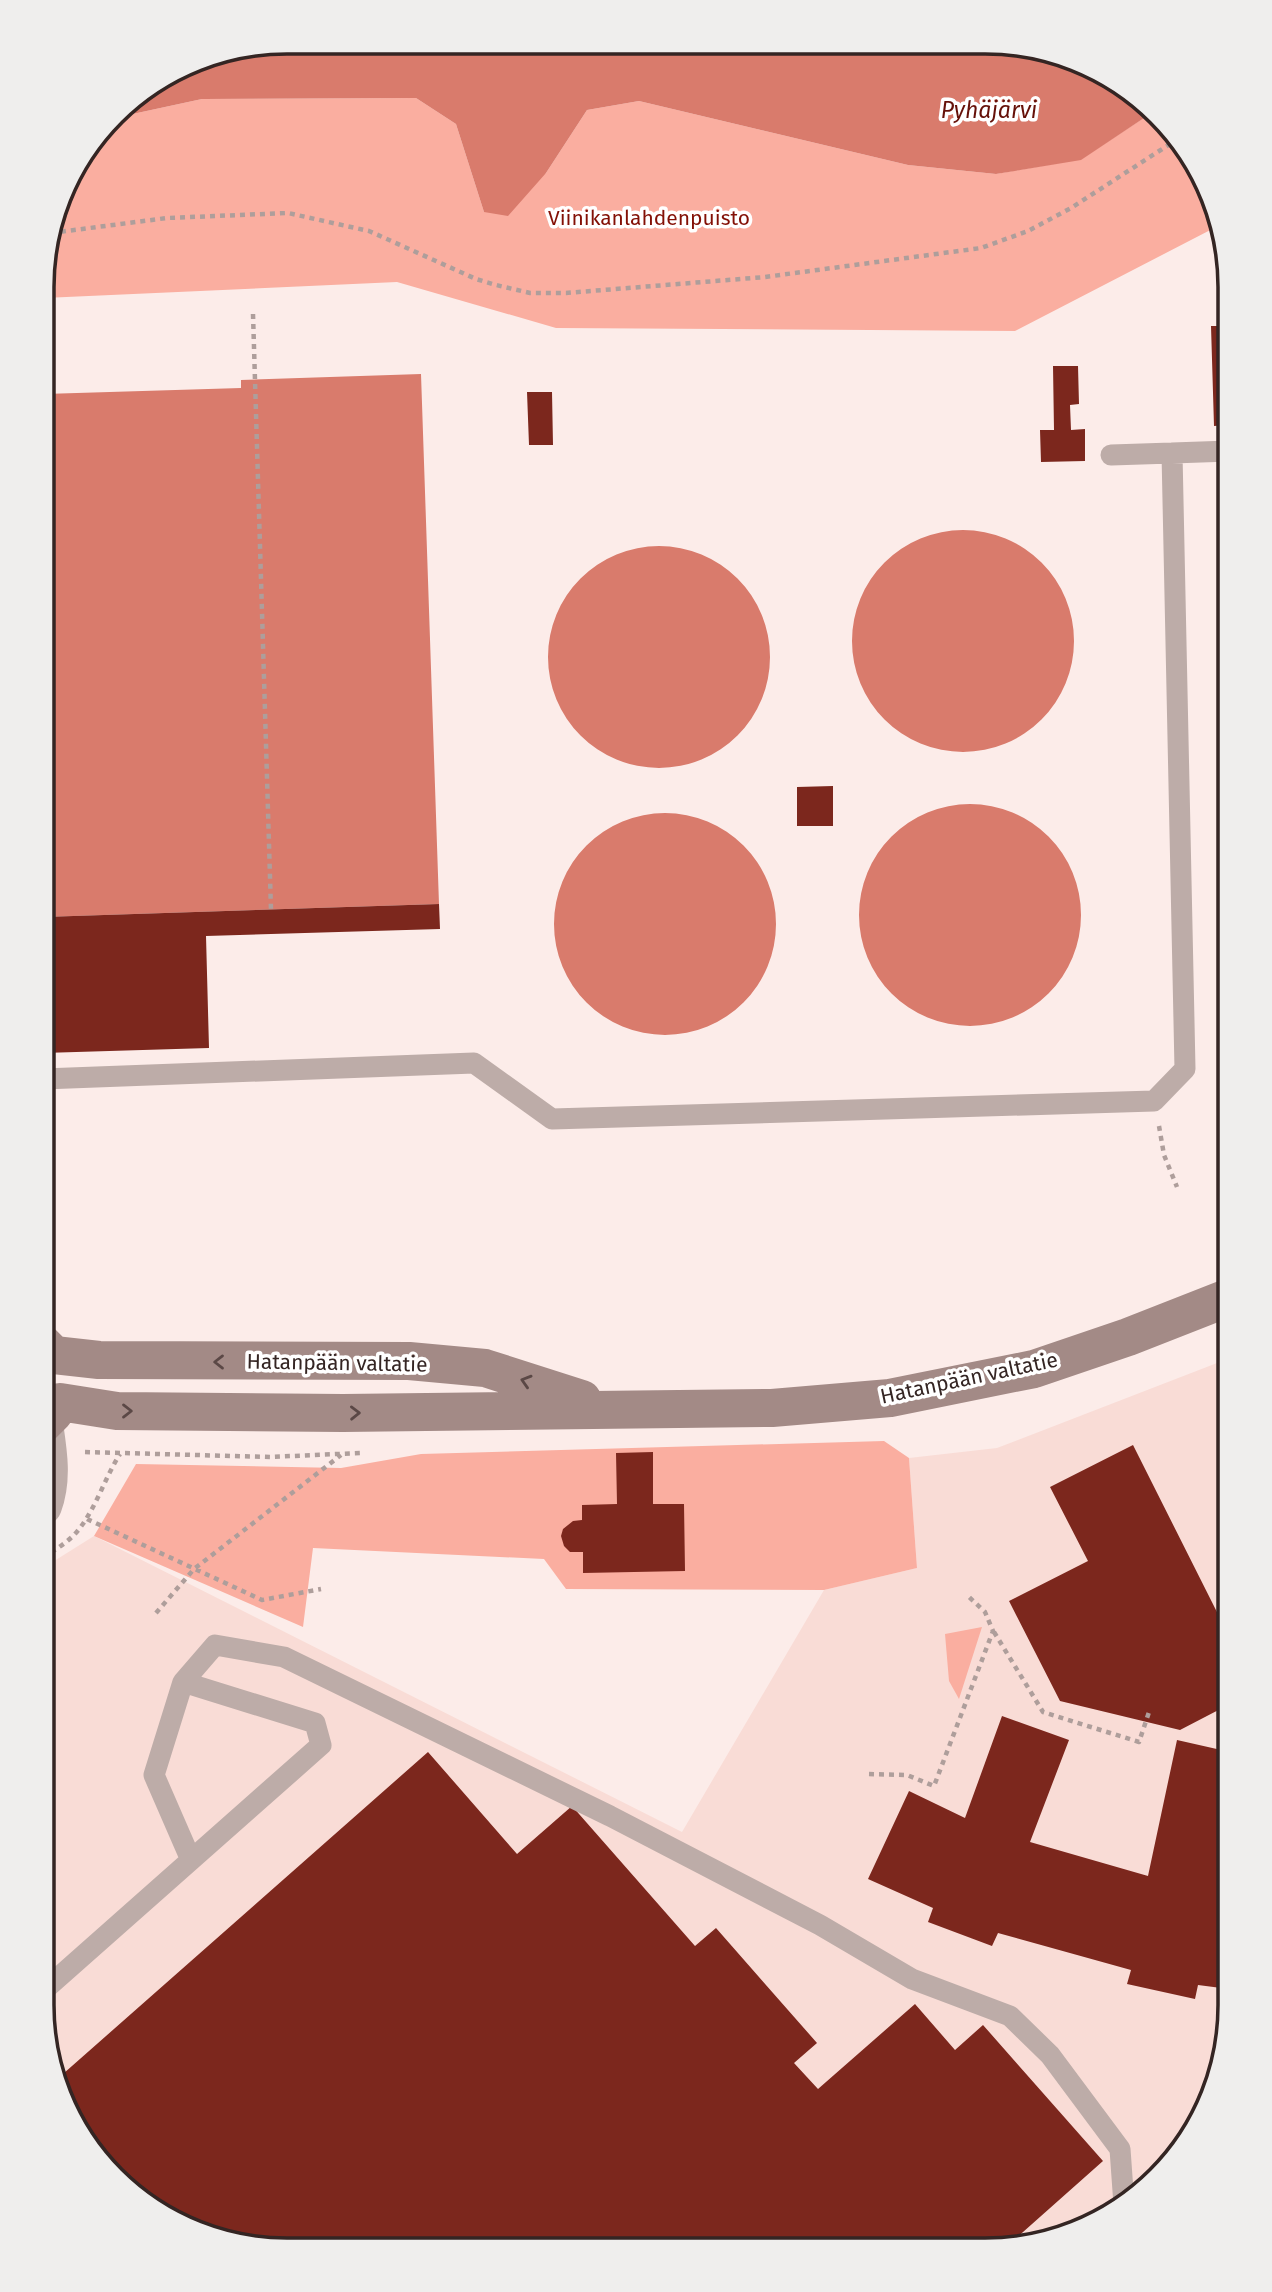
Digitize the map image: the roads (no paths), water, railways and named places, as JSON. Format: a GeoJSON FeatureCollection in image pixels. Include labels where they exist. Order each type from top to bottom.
{"type":"FeatureCollection","features":[{"type":"Feature","properties":{"kind":"main road","name":"Hatanpään valtatie"},"geometry":{"type":"LineString","coordinates":[[54,1417],[117,1411],[343,1413],[772,1408],[890,1398],[1034,1368],[1128,1337],[1217,1302]]}},
{"type":"Feature","properties":{"kind":"main road","name":"Hatanpään valtatie"},"geometry":{"type":"LineString","coordinates":[[54,1350],[99,1360],[409,1361],[485,1368],[614,1409]]}},
{"type":"Feature","properties":{"kind":"street","name":"Hatanpään valtatie"},"geometry":{"type":"LineString","coordinates":[[54,1359],[61,1371],[62,1390],[54,1407]]}},
{"type":"Feature","properties":{"kind":"lane"},"geometry":{"type":"LineString","coordinates":[[1111,455],[1218,451]]}},
{"type":"Feature","properties":{"kind":"lane"},"geometry":{"type":"LineString","coordinates":[[54,1079],[474,1063],[552,1119],[1154,1101],[1185,1069],[1172,453]]}},
{"type":"Feature","properties":{"kind":"lane"},"geometry":{"type":"LineString","coordinates":[[191,1860],[154,1775],[183,1682],[215,1644],[284,1657],[622,1822],[820,1925],[912,1979],[1010,2016],[1050,2055],[1120,2149],[1123,2193]]}},
{"type":"Feature","properties":{"kind":"lane"},"geometry":{"type":"LineString","coordinates":[[54,1981],[321,1745],[315,1723],[183,1682]]}},
{"type":"Feature","properties":{"kind":"water","name":"Pyhäjärvi"},"geometry":{"type":"Polygon","coordinates":[[[985,54],[1030,59],[1088,78],[1114,93],[1144,118],[1081,160],[996,174],[908,165],[639,101],[587,110],[546,173],[508,216],[484,212],[456,124],[416,98],[202,99],[132,114],[145,102],[184,78],[227,62],[257,56],[985,54]]]}},
{"type":"Feature","properties":{"kind":"water"},"geometry":{"type":"Polygon","coordinates":[[[421,374],[439,904],[54,917],[54,394],[241,388],[241,380],[421,374]]]}},
{"type":"Feature","properties":{"kind":"water"},"geometry":{"type":"Polygon","coordinates":[[[974,530],[1006,538],[1025,548],[1042,562],[1056,579],[1066,598],[1074,641],[1066,684],[1056,703],[1042,720],[1025,734],[995,748],[952,752],[931,748],[910,739],[892,727],[877,712],[856,673],[852,630],[856,609],[865,588],[877,570],[892,555],[931,534],[974,530]]]}},
{"type":"Feature","properties":{"kind":"water"},"geometry":{"type":"Polygon","coordinates":[[[670,546],[702,554],[721,564],[738,578],[752,595],[762,614],[770,657],[762,700],[752,719],[738,736],[721,750],[691,764],[648,768],[627,764],[606,755],[588,743],[573,728],[552,689],[548,646],[552,625],[561,604],[573,586],[588,571],[627,550],[670,546]]]}},
{"type":"Feature","properties":{"kind":"water"},"geometry":{"type":"Polygon","coordinates":[[[981,804],[1013,812],[1032,822],[1049,836],[1063,853],[1073,872],[1081,915],[1073,958],[1063,977],[1049,994],[1032,1008],[1002,1022],[959,1026],[938,1022],[917,1013],[899,1001],[884,986],[863,947],[859,904],[863,883],[872,862],[884,844],[899,829],[938,808],[981,804]]]}},
{"type":"Feature","properties":{"kind":"water"},"geometry":{"type":"Polygon","coordinates":[[[676,813],[708,821],[727,831],[744,845],[758,862],[768,881],[776,924],[768,967],[758,986],[744,1003],[727,1017],[697,1031],[654,1035],[633,1031],[612,1022],[594,1010],[579,995],[558,956],[554,913],[558,892],[567,871],[579,853],[594,838],[633,817],[676,813]]]}},
{"type":"Feature","properties":{"kind":"park label","name":"Viinikanlahdenpuisto"},"geometry":{"type":"Point","coordinates":[649,218]}}]}
